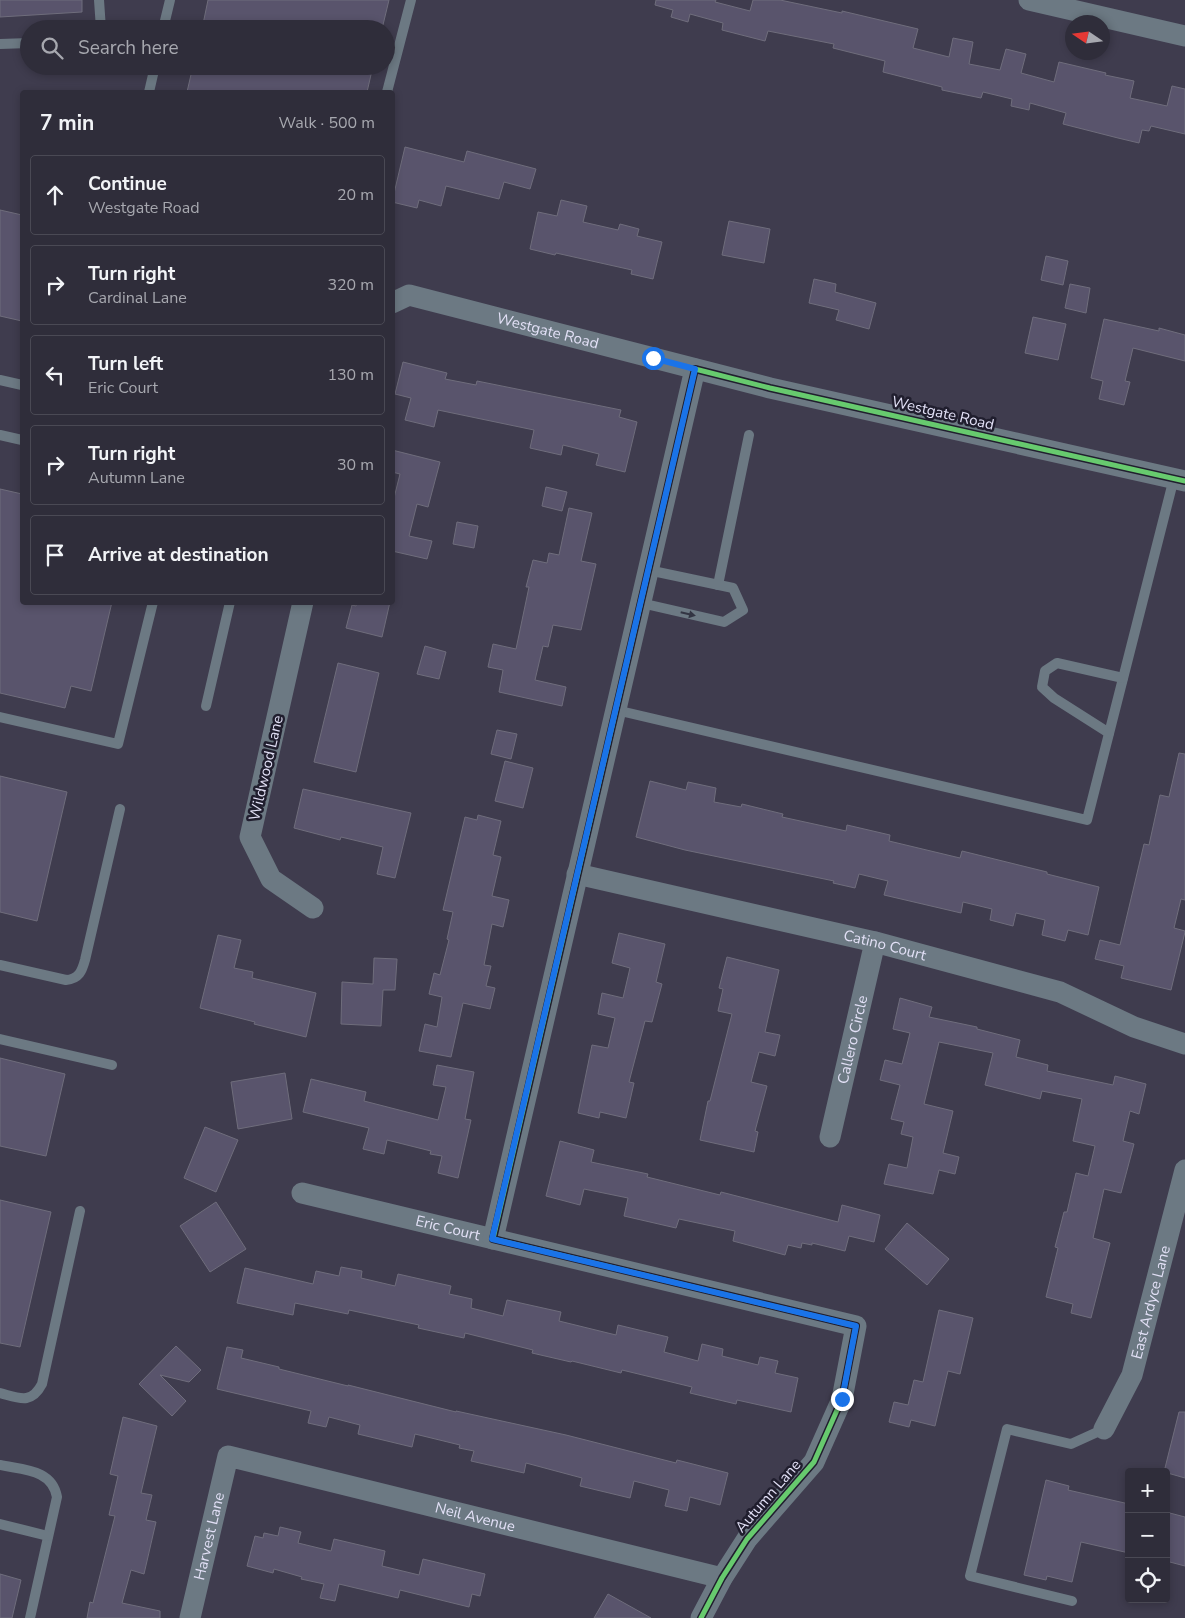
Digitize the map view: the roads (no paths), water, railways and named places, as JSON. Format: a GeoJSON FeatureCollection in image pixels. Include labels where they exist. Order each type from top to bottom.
{"type":"FeatureCollection","features":[{"type":"Feature","properties":{"kind":"street"},"geometry":{"type":"LineString","coordinates":[[1029,0],[1185,36]]}},
{"type":"Feature","properties":{"kind":"street","name":"Westgate Road"},"geometry":{"type":"LineString","coordinates":[[401,299],[780,390],[1179,479]]}},
{"type":"Feature","properties":{"kind":"street"},"geometry":{"type":"LineString","coordinates":[[492,1239],[695,369]]}},
{"type":"Feature","properties":{"kind":"street","name":"Wildwood Lane"},"geometry":{"type":"LineString","coordinates":[[301,605],[250,837],[271,879],[313,908]]}},
{"type":"Feature","properties":{"kind":"street","name":"Catino Court"},"geometry":{"type":"LineString","coordinates":[[577,874],[875,942],[1060,992],[1134,1027],[1185,1044]]}},
{"type":"Feature","properties":{"kind":"street","name":"Callero Circle"},"geometry":{"type":"LineString","coordinates":[[830,1138],[875,942]]}},
{"type":"Feature","properties":{"kind":"street","name":"East Ardyce Lane"},"geometry":{"type":"LineString","coordinates":[[1104,1429],[1132,1374],[1185,1170]]}},
{"type":"Feature","properties":{"kind":"street","name":"Eric Court"},"geometry":{"type":"LineString","coordinates":[[302,1193],[856,1326]]}},
{"type":"Feature","properties":{"kind":"street","name":"Autumn Lane"},"geometry":{"type":"LineString","coordinates":[[700,1618],[747,1538],[814,1462],[842,1399],[856,1326]]}},
{"type":"Feature","properties":{"kind":"street","name":"Neil Avenue"},"geometry":{"type":"LineString","coordinates":[[228,1456],[722,1578]]}},
{"type":"Feature","properties":{"kind":"street","name":"Harvest Lane"},"geometry":{"type":"LineString","coordinates":[[190,1618],[228,1456]]}},
{"type":"Feature","properties":{"kind":"lane"},"geometry":{"type":"LineString","coordinates":[[99,0],[100,20]]}},
{"type":"Feature","properties":{"kind":"lane"},"geometry":{"type":"LineString","coordinates":[[166,20],[170,0]]}},
{"type":"Feature","properties":{"kind":"lane"},"geometry":{"type":"LineString","coordinates":[[395,61],[411,0]]}},
{"type":"Feature","properties":{"kind":"lane"},"geometry":{"type":"LineString","coordinates":[[0,44],[20,43]]}},
{"type":"Feature","properties":{"kind":"lane"},"geometry":{"type":"LineString","coordinates":[[149,90],[153,75]]}},
{"type":"Feature","properties":{"kind":"lane"},"geometry":{"type":"LineString","coordinates":[[388,90],[391,75]]}},
{"type":"Feature","properties":{"kind":"lane"},"geometry":{"type":"LineString","coordinates":[[0,380],[20,385]]}},
{"type":"Feature","properties":{"kind":"lane"},"geometry":{"type":"LineString","coordinates":[[0,435],[20,440]]}},
{"type":"Feature","properties":{"kind":"lane"},"geometry":{"type":"LineString","coordinates":[[718,585],[749,435]]}},
{"type":"Feature","properties":{"kind":"lane"},"geometry":{"type":"LineString","coordinates":[[616,710],[1087,820],[1123,678],[1179,479]]}},
{"type":"Feature","properties":{"kind":"lane"},"geometry":{"type":"LineString","coordinates":[[641,603],[724,622],[743,610],[733,588],[648,570]]}},
{"type":"Feature","properties":{"kind":"lane"},"geometry":{"type":"LineString","coordinates":[[0,717],[118,744],[152,605]]}},
{"type":"Feature","properties":{"kind":"lane"},"geometry":{"type":"LineString","coordinates":[[206,706],[229,605]]}},
{"type":"Feature","properties":{"kind":"lane"},"geometry":{"type":"LineString","coordinates":[[1109,733],[1054,698],[1042,687],[1045,671],[1057,663],[1123,678]]}},
{"type":"Feature","properties":{"kind":"lane"},"geometry":{"type":"LineString","coordinates":[[0,964],[66,980],[72,980],[81,973],[120,810]]}},
{"type":"Feature","properties":{"kind":"lane"},"geometry":{"type":"LineString","coordinates":[[0,1039],[112,1066]]}},
{"type":"Feature","properties":{"kind":"lane"},"geometry":{"type":"LineString","coordinates":[[0,1393],[20,1398],[29,1398],[37,1393],[42,1384],[80,1211]]}},
{"type":"Feature","properties":{"kind":"lane"},"geometry":{"type":"LineString","coordinates":[[1072,1601],[970,1576],[1007,1429],[1071,1444],[1104,1429]]}},
{"type":"Feature","properties":{"kind":"lane"},"geometry":{"type":"LineString","coordinates":[[0,1465],[46,1476],[52,1483],[57,1497],[30,1618]]}},
{"type":"Feature","properties":{"kind":"lane"},"geometry":{"type":"LineString","coordinates":[[0,1524],[48,1536]]}}]}
